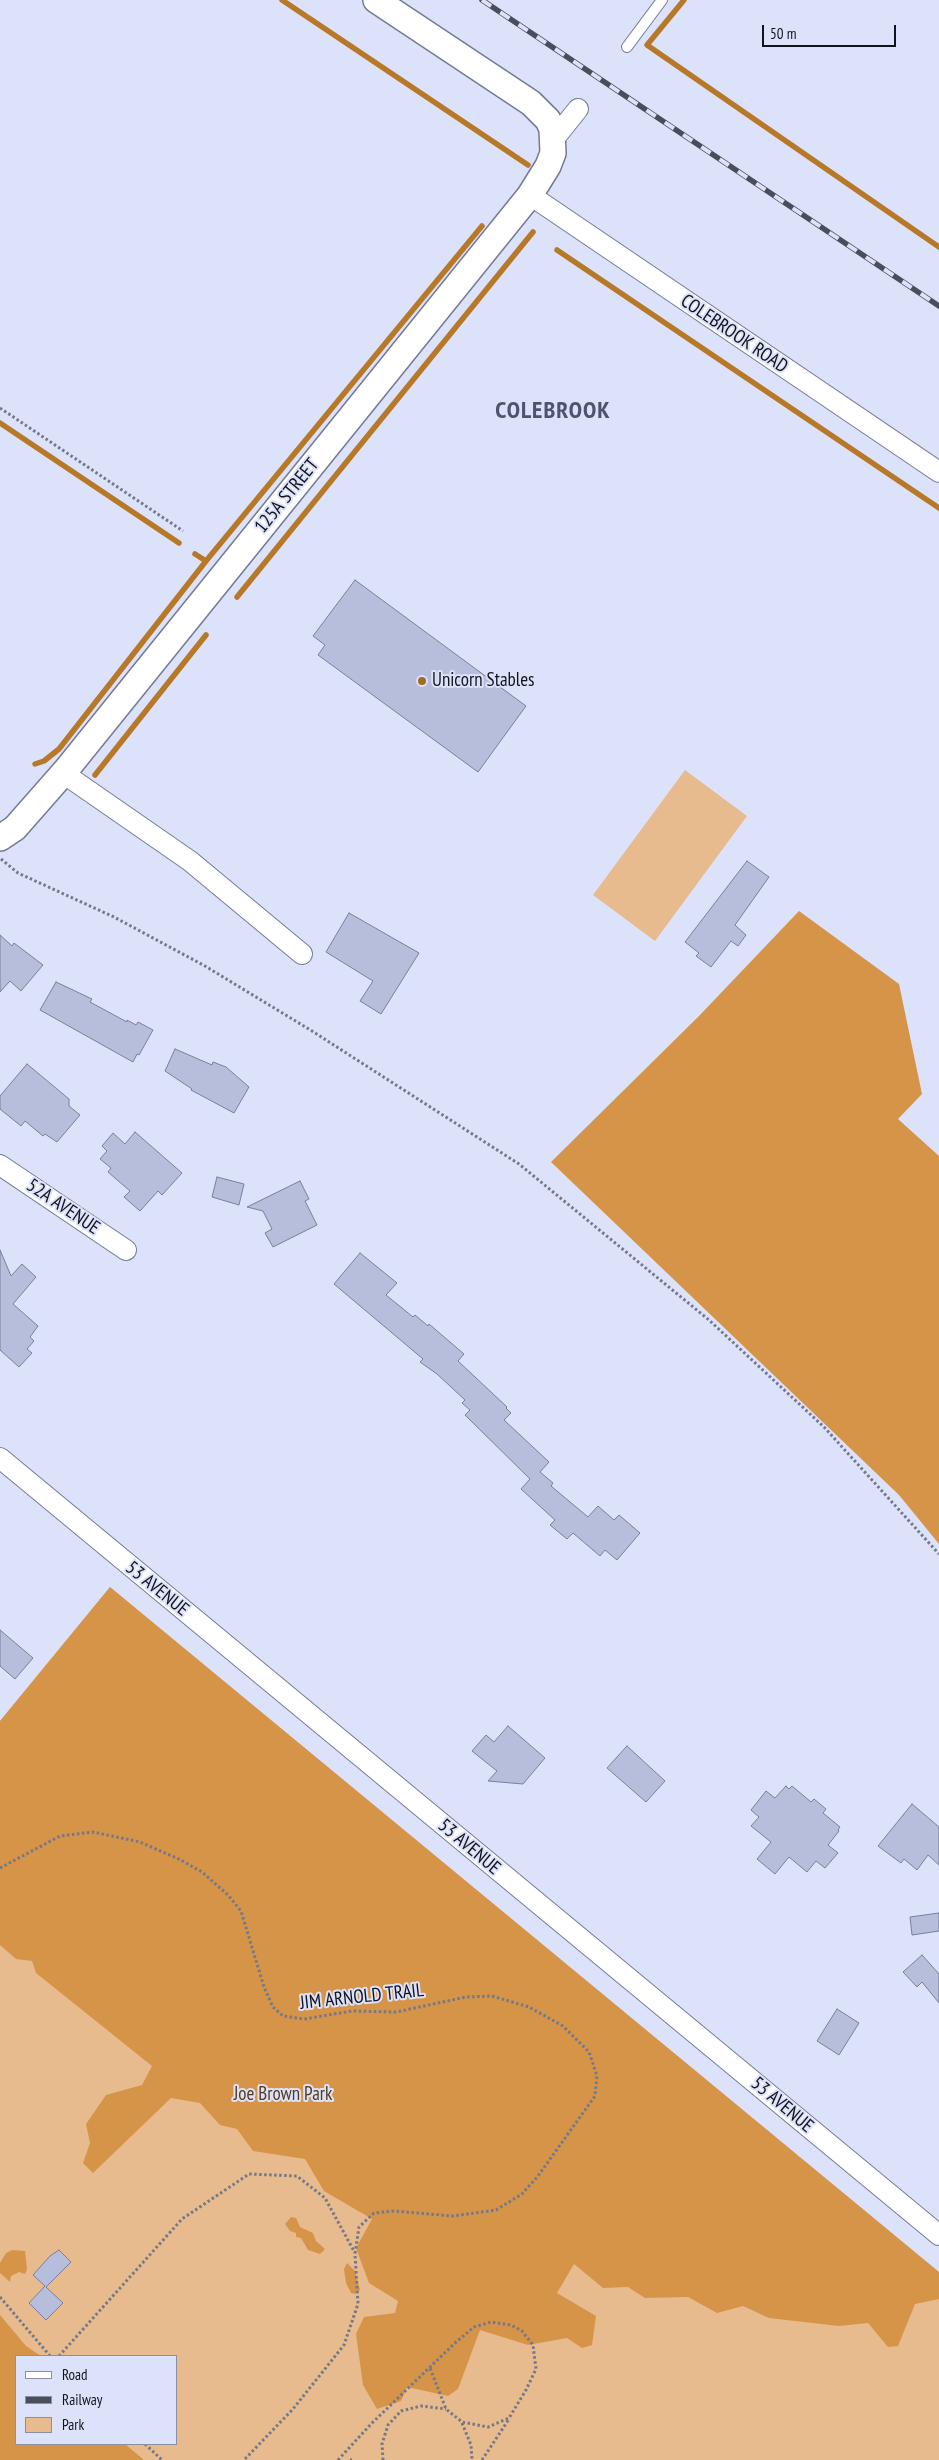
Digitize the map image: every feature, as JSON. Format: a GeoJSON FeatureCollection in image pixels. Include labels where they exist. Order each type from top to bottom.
{"type":"FeatureCollection","features":[{"type":"Feature","properties":{"kind":"street"},"geometry":{"type":"LineString","coordinates":[[376,0],[531,103],[551,130]]}},
{"type":"Feature","properties":{"kind":"street","name":"125A STREET"},"geometry":{"type":"LineString","coordinates":[[0,838],[27,816],[530,195],[548,166],[551,130],[578,109]]}},
{"type":"Feature","properties":{"kind":"street","name":"COLEBROOK ROAD"},"geometry":{"type":"LineString","coordinates":[[530,195],[939,472]]}},
{"type":"Feature","properties":{"kind":"street"},"geometry":{"type":"LineString","coordinates":[[62,773],[190,861],[302,954]]}},
{"type":"Feature","properties":{"kind":"street","name":"52A AVENUE"},"geometry":{"type":"LineString","coordinates":[[0,1165],[126,1250]]}},
{"type":"Feature","properties":{"kind":"street","name":"53 AVENUE"},"geometry":{"type":"LineString","coordinates":[[0,1458],[939,2235]]}},
{"type":"Feature","properties":{"kind":"lane"},"geometry":{"type":"LineString","coordinates":[[627,47],[662,0]]}},
{"type":"Feature","properties":{"kind":"path"},"geometry":{"type":"LineString","coordinates":[[0,408],[184,531]]}},
{"type":"Feature","properties":{"kind":"path"},"geometry":{"type":"LineString","coordinates":[[0,859],[18,872],[114,917],[205,966],[312,1031],[519,1164],[709,1320],[824,1427],[939,1554]]}},
{"type":"Feature","properties":{"kind":"path","name":"JIM ARNOLD TRAIL"},"geometry":{"type":"LineString","coordinates":[[0,1868],[60,1836],[94,1832],[140,1842],[179,1859],[202,1872],[228,1895],[241,1912],[266,1994],[273,2007],[283,2016],[304,2019],[352,2011],[396,2012],[466,1997],[492,1996],[529,2007],[563,2026],[589,2052],[597,2076],[595,2096],[538,2176],[522,2194],[496,2210],[461,2215],[394,2211],[374,2213],[359,2227],[355,2254],[358,2304],[344,2345],[293,2409],[244,2460]]}},
{"type":"Feature","properties":{"kind":"path"},"geometry":{"type":"LineString","coordinates":[[60,2355],[182,2219],[249,2174],[297,2176],[325,2198],[355,2254]]}},
{"type":"Feature","properties":{"kind":"path"},"geometry":{"type":"LineString","coordinates":[[0,2297],[49,2355]]}},
{"type":"Feature","properties":{"kind":"path"},"geometry":{"type":"LineString","coordinates":[[338,2460],[372,2423],[474,2327],[491,2322],[511,2325],[522,2331],[533,2346],[536,2369],[509,2418],[482,2460]]}},
{"type":"Feature","properties":{"kind":"path"},"geometry":{"type":"LineString","coordinates":[[430,2368],[446,2409],[462,2422],[488,2427],[509,2418]]}},
{"type":"Feature","properties":{"kind":"path"},"geometry":{"type":"LineString","coordinates":[[383,2460],[382,2444],[388,2424],[401,2410],[421,2406],[446,2409]]}},
{"type":"Feature","properties":{"kind":"path"},"geometry":{"type":"LineString","coordinates":[[462,2422],[471,2445],[472,2460]]}},
{"type":"Feature","properties":{"kind":"path"},"geometry":{"type":"LineString","coordinates":[[146,2445],[162,2460]]}},
{"type":"Feature","properties":{"kind":"green space"},"geometry":{"type":"Polygon","coordinates":[[[685,770],[747,816],[655,941],[593,895],[685,770]]]}},
{"type":"Feature","properties":{"kind":"green space"},"geometry":{"type":"Polygon","coordinates":[[[799,911],[899,984],[922,1094],[898,1119],[939,1156],[939,1544],[899,1495],[551,1162],[699,1016],[799,911]]]}},
{"type":"Feature","properties":{"kind":"green space","name":"Joe Brown Park"},"geometry":{"type":"Polygon","coordinates":[[[110,1587],[939,2272],[939,2460],[0,2460],[0,1721],[110,1587]]]}},
{"type":"Feature","properties":{"kind":"green space","name":"Joe Brown Park"},"geometry":{"type":"Polygon","coordinates":[[[110,1587],[939,2272],[939,2299],[915,2304],[898,2346],[888,2347],[868,2323],[839,2326],[769,2318],[743,2306],[717,2313],[688,2297],[645,2298],[628,2287],[603,2288],[574,2264],[557,2293],[596,2316],[592,2345],[582,2348],[567,2338],[528,2345],[480,2330],[458,2389],[448,2396],[407,2387],[401,2401],[377,2409],[363,2385],[356,2334],[364,2317],[395,2313],[398,2301],[369,2283],[356,2248],[372,2219],[324,2191],[305,2159],[253,2151],[237,2129],[220,2125],[200,2103],[171,2098],[93,2173],[83,2163],[90,2143],[86,2124],[106,2095],[142,2085],[152,2066],[36,1973],[32,1961],[16,1959],[0,1945],[0,1721],[110,1587]]]}},
{"type":"Feature","properties":{"kind":"green space"},"geometry":{"type":"Polygon","coordinates":[[[291,2217],[296,2218],[300,2227],[313,2233],[316,2241],[325,2249],[320,2254],[308,2250],[301,2238],[296,2237],[296,2233],[290,2231],[285,2224],[291,2217]]]}},
{"type":"Feature","properties":{"kind":"green space"},"geometry":{"type":"Polygon","coordinates":[[[12,2250],[25,2251],[27,2269],[25,2274],[19,2272],[11,2276],[10,2282],[0,2273],[0,2263],[6,2253],[12,2250]]]}},
{"type":"Feature","properties":{"kind":"green space"},"geometry":{"type":"Polygon","coordinates":[[[347,2263],[355,2271],[360,2290],[355,2294],[351,2293],[346,2283],[344,2269],[347,2263]]]}},
{"type":"Feature","properties":{"kind":"green space"},"geometry":{"type":"Polygon","coordinates":[[[0,2315],[26,2346],[40,2355],[15,2355],[15,2445],[126,2445],[144,2460],[0,2460],[0,2315]]]}},
{"type":"Feature","properties":{"kind":"building","name":"Unicorn Stables"},"geometry":{"type":"Polygon","coordinates":[[[355,580],[526,706],[478,772],[318,655],[325,645],[313,636],[355,580]]]}},
{"type":"Feature","properties":{"kind":"building"},"geometry":{"type":"Polygon","coordinates":[[[747,861],[769,877],[735,925],[746,935],[738,946],[731,941],[711,967],[696,956],[699,953],[685,942],[747,861]]]}},
{"type":"Feature","properties":{"kind":"building"},"geometry":{"type":"Polygon","coordinates":[[[349,913],[419,953],[381,1014],[360,1001],[373,981],[326,952],[349,913]]]}},
{"type":"Feature","properties":{"kind":"building"},"geometry":{"type":"Polygon","coordinates":[[[0,935],[12,946],[14,943],[43,965],[21,991],[10,981],[0,992],[0,935]]]}},
{"type":"Feature","properties":{"kind":"building"},"geometry":{"type":"Polygon","coordinates":[[[56,982],[92,999],[90,1002],[127,1022],[127,1020],[136,1025],[138,1022],[153,1030],[133,1062],[40,1010],[56,982]]]}},
{"type":"Feature","properties":{"kind":"building"},"geometry":{"type":"Polygon","coordinates":[[[175,1049],[212,1065],[213,1062],[226,1067],[249,1087],[234,1113],[191,1090],[165,1071],[175,1049]]]}},
{"type":"Feature","properties":{"kind":"building"},"geometry":{"type":"Polygon","coordinates":[[[27,1064],[69,1099],[69,1106],[80,1115],[57,1142],[45,1134],[43,1136],[25,1121],[21,1126],[0,1109],[0,1096],[27,1064]]]}},
{"type":"Feature","properties":{"kind":"building"},"geometry":{"type":"Polygon","coordinates":[[[135,1132],[182,1173],[162,1195],[158,1191],[140,1211],[124,1197],[130,1191],[108,1172],[111,1168],[100,1159],[107,1151],[102,1146],[113,1133],[125,1144],[135,1132]]]}},
{"type":"Feature","properties":{"kind":"building"},"geometry":{"type":"Polygon","coordinates":[[[217,1177],[244,1184],[239,1205],[212,1197],[217,1177]]]}},
{"type":"Feature","properties":{"kind":"building"},"geometry":{"type":"Polygon","coordinates":[[[300,1181],[309,1199],[305,1201],[317,1225],[273,1247],[265,1233],[272,1229],[263,1211],[247,1207],[300,1181]]]}},
{"type":"Feature","properties":{"kind":"building"},"geometry":{"type":"Polygon","coordinates":[[[0,1250],[11,1276],[22,1264],[36,1277],[13,1304],[38,1326],[30,1337],[34,1341],[27,1349],[32,1353],[19,1367],[0,1350],[0,1250]]]}},
{"type":"Feature","properties":{"kind":"building"},"geometry":{"type":"Polygon","coordinates":[[[360,1253],[397,1283],[386,1295],[413,1317],[415,1315],[428,1326],[429,1324],[464,1354],[458,1361],[511,1413],[504,1420],[549,1462],[540,1472],[553,1483],[551,1486],[588,1517],[598,1506],[614,1520],[619,1515],[640,1533],[617,1560],[605,1550],[600,1556],[573,1533],[567,1539],[550,1525],[555,1520],[521,1489],[530,1479],[465,1415],[470,1410],[462,1403],[465,1400],[437,1374],[420,1362],[423,1359],[334,1284],[360,1253]]]}},
{"type":"Feature","properties":{"kind":"building"},"geometry":{"type":"Polygon","coordinates":[[[0,1630],[33,1658],[15,1679],[0,1666],[0,1630]]]}},
{"type":"Feature","properties":{"kind":"building"},"geometry":{"type":"Polygon","coordinates":[[[508,1726],[545,1758],[523,1784],[488,1781],[497,1771],[472,1751],[486,1735],[494,1742],[508,1726]]]}},
{"type":"Feature","properties":{"kind":"building"},"geometry":{"type":"Polygon","coordinates":[[[627,1746],[665,1781],[646,1802],[607,1768],[627,1746]]]}},
{"type":"Feature","properties":{"kind":"building"},"geometry":{"type":"Polygon","coordinates":[[[786,1786],[789,1789],[792,1786],[811,1802],[814,1799],[826,1809],[823,1813],[840,1827],[828,1845],[838,1853],[825,1868],[816,1861],[807,1872],[789,1857],[775,1874],[757,1859],[771,1842],[751,1826],[759,1817],[751,1810],[766,1791],[775,1798],[786,1786]]]}},
{"type":"Feature","properties":{"kind":"building"},"geometry":{"type":"Polygon","coordinates":[[[912,1804],[939,1827],[939,1865],[928,1855],[917,1870],[904,1859],[901,1863],[878,1846],[912,1804]]]}},
{"type":"Feature","properties":{"kind":"building"},"geometry":{"type":"Polygon","coordinates":[[[939,1913],[939,1931],[912,1935],[910,1917],[939,1913]]]}},
{"type":"Feature","properties":{"kind":"building"},"geometry":{"type":"Polygon","coordinates":[[[922,1955],[939,1974],[939,2003],[922,1982],[917,1987],[903,1972],[922,1955]]]}},
{"type":"Feature","properties":{"kind":"building"},"geometry":{"type":"Polygon","coordinates":[[[837,2009],[859,2023],[839,2055],[817,2041],[837,2009]]]}},
{"type":"Feature","properties":{"kind":"building"},"geometry":{"type":"Polygon","coordinates":[[[59,2250],[71,2262],[46,2287],[63,2303],[46,2320],[29,2303],[45,2286],[33,2275],[50,2256],[59,2250]]]}},
{"type":"Feature","properties":{"kind":"waterway"},"geometry":{"type":"LineString","coordinates":[[282,0],[528,165]]}},
{"type":"Feature","properties":{"kind":"waterway"},"geometry":{"type":"LineString","coordinates":[[684,0],[647,45],[939,247]]}},
{"type":"Feature","properties":{"kind":"waterway"},"geometry":{"type":"LineString","coordinates":[[35,764],[44,761],[59,749],[206,561],[482,226]]}},
{"type":"Feature","properties":{"kind":"waterway"},"geometry":{"type":"LineString","coordinates":[[237,597],[533,232]]}},
{"type":"Feature","properties":{"kind":"waterway"},"geometry":{"type":"LineString","coordinates":[[557,250],[939,508]]}},
{"type":"Feature","properties":{"kind":"waterway"},"geometry":{"type":"LineString","coordinates":[[0,423],[179,543]]}},
{"type":"Feature","properties":{"kind":"waterway"},"geometry":{"type":"LineString","coordinates":[[195,554],[206,561]]}},
{"type":"Feature","properties":{"kind":"waterway"},"geometry":{"type":"LineString","coordinates":[[95,775],[206,635]]}},
{"type":"Feature","properties":{"kind":"railway"},"geometry":{"type":"LineString","coordinates":[[482,0],[939,306]]}},
{"type":"Feature","properties":{"kind":"place","name":"Unicorn Stables"},"geometry":{"type":"Point","coordinates":[422,681]}},
{"type":"Feature","properties":{"kind":"district","name":"COLEBROOK"},"geometry":{"type":"Point","coordinates":[553,411]}}]}
